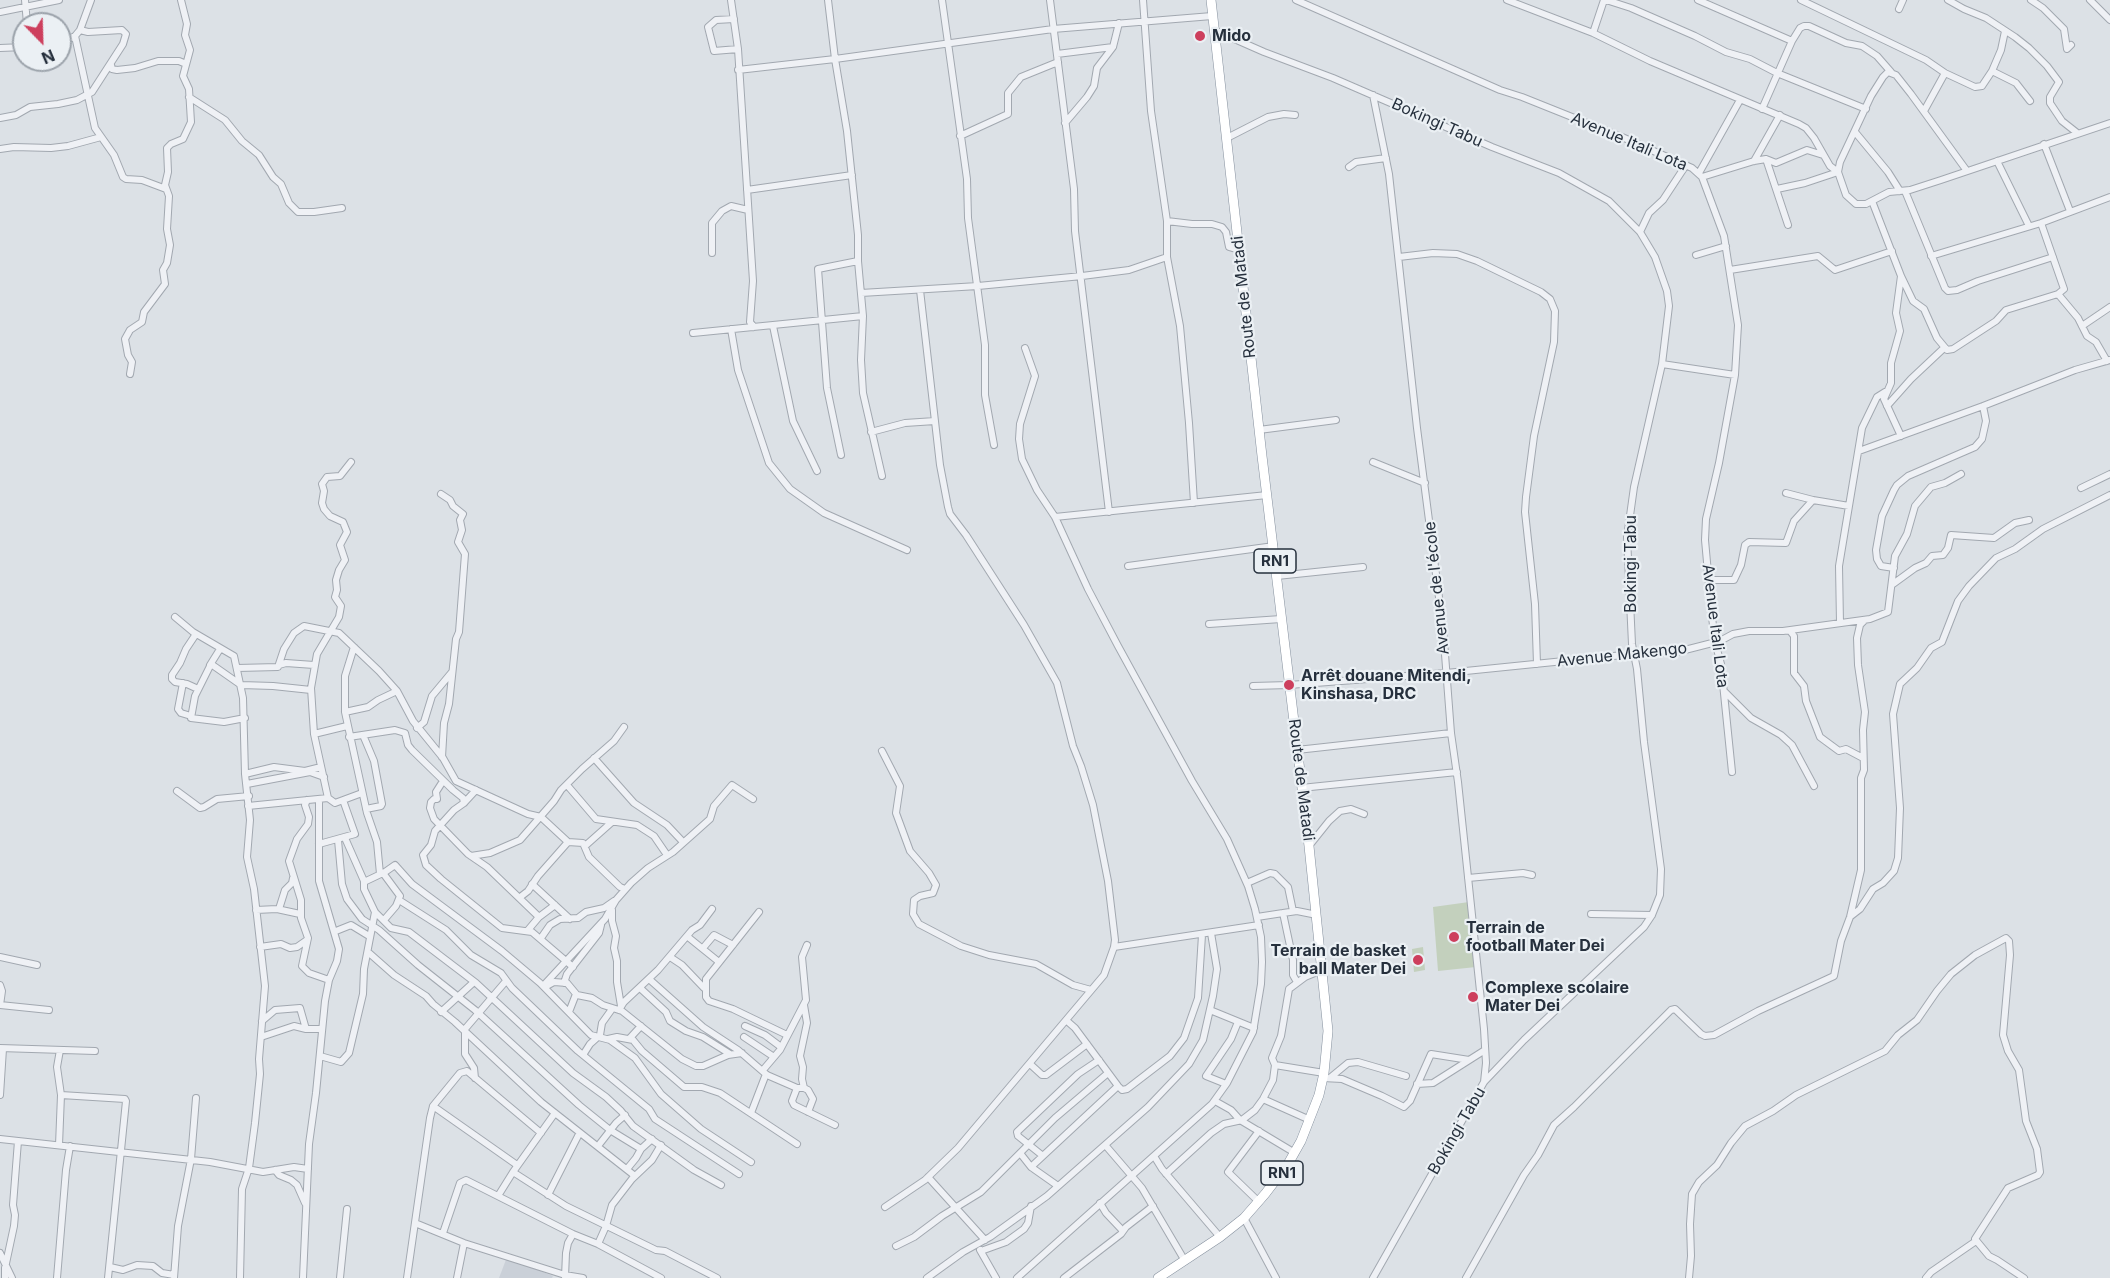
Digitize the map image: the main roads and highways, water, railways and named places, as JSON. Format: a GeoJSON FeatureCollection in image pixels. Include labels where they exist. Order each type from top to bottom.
{"type":"FeatureCollection","features":[{"type":"Feature","properties":{"kind":"highway","name":"Route de Matadi"},"geometry":{"type":"LineString","coordinates":[[1158,1278],[1220,1237],[1244,1218],[1259,1202],[1295,1153],[1326,1076],[1328,1031],[1317,915],[1210,0]]}},
{"type":"Feature","properties":{"kind":"place","name":"Mido"},"geometry":{"type":"Point","coordinates":[1200,36]}},
{"type":"Feature","properties":{"kind":"place","name":"Arrêt douane Mitendi, Kinshasa, DRC"},"geometry":{"type":"Point","coordinates":[1289,685]}},
{"type":"Feature","properties":{"kind":"place","name":"Terrain de football Mater Dei"},"geometry":{"type":"Point","coordinates":[1454,937]}},
{"type":"Feature","properties":{"kind":"place","name":"Terrain de basket ball Mater Dei"},"geometry":{"type":"Point","coordinates":[1418,960]}},
{"type":"Feature","properties":{"kind":"place","name":"Complexe scolaire Mater Dei"},"geometry":{"type":"Point","coordinates":[1473,997]}}]}
